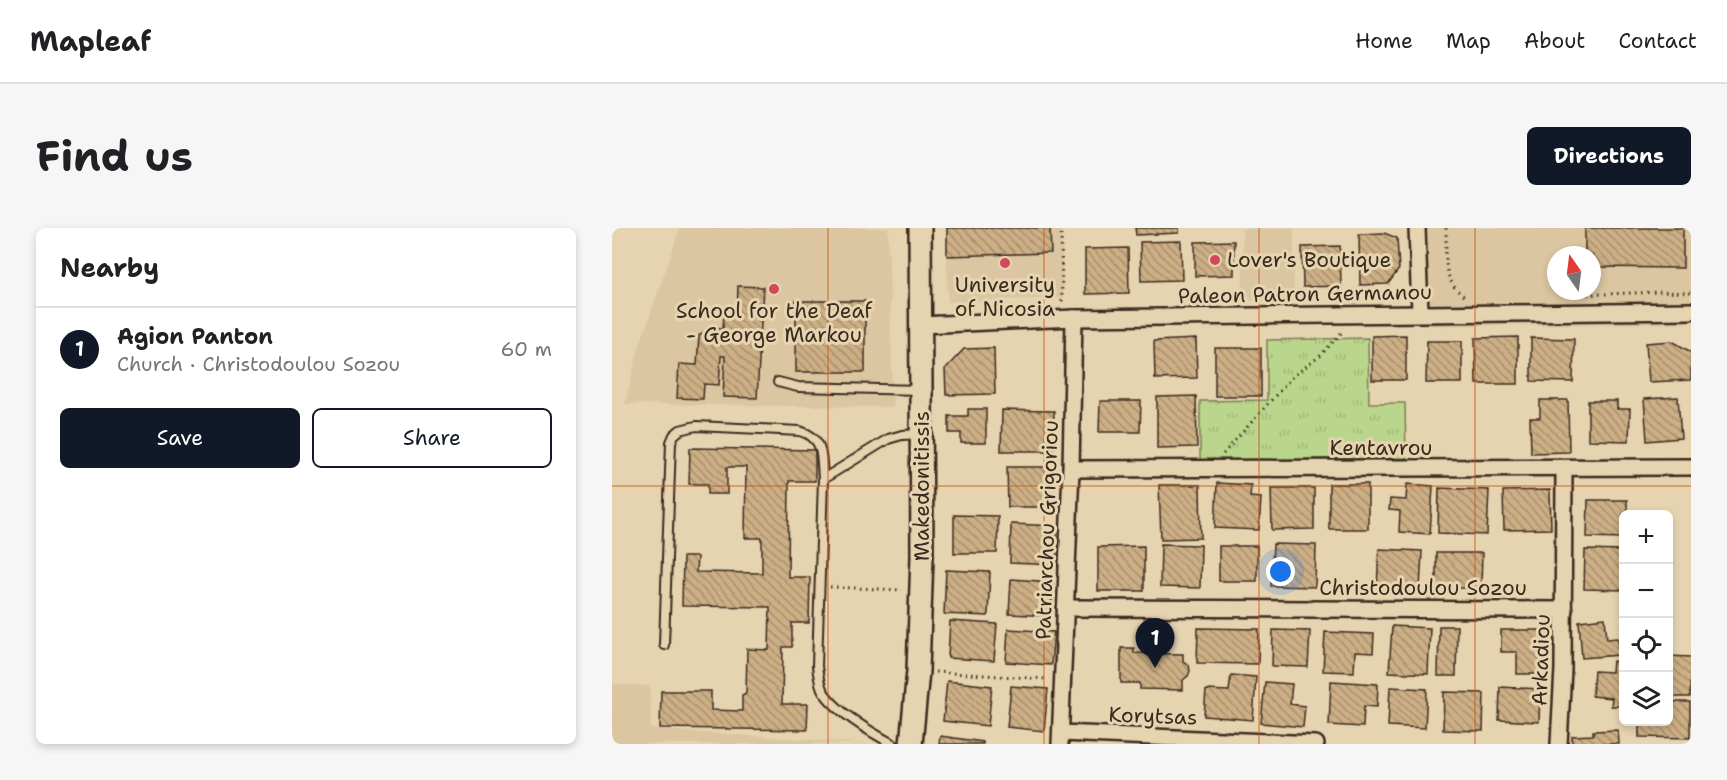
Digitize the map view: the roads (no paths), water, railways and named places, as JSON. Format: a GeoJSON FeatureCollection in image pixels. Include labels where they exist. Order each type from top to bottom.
{"type":"FeatureCollection","features":[{"type":"Feature","properties":{"kind":"main road","name":"Makedonitissis"},"geometry":{"type":"LineString","coordinates":[[911,744],[918,671],[922,556],[920,228]]}},
{"type":"Feature","properties":{"kind":"street"},"geometry":{"type":"LineString","coordinates":[[1417,228],[1420,313]]}},
{"type":"Feature","properties":{"kind":"street","name":"Paleon Patron Germanou"},"geometry":{"type":"LineString","coordinates":[[921,325],[1068,318],[1691,312]]}},
{"type":"Feature","properties":{"kind":"street","name":"Patriarchou Grigoriou"},"geometry":{"type":"LineString","coordinates":[[1060,739],[1071,469],[1068,318]]}},
{"type":"Feature","properties":{"kind":"street","name":"Kentavrou"},"geometry":{"type":"LineString","coordinates":[[1071,469],[1691,467]]}},
{"type":"Feature","properties":{"kind":"street","name":"Arkadiou"},"geometry":{"type":"LineString","coordinates":[[1559,744],[1563,669],[1564,468]]}},
{"type":"Feature","properties":{"kind":"street","name":"Christodoulou Sozou"},"geometry":{"type":"LineString","coordinates":[[1065,608],[1564,610]]}},
{"type":"Feature","properties":{"kind":"street","name":"Korytsas"},"geometry":{"type":"LineString","coordinates":[[1060,739],[1316,744]]}},
{"type":"Feature","properties":{"kind":"lane"},"geometry":{"type":"LineString","coordinates":[[778,382],[798,387],[921,390]]}},
{"type":"Feature","properties":{"kind":"lane"},"geometry":{"type":"LineString","coordinates":[[664,645],[669,479],[671,442],[675,435],[680,430],[696,426],[809,433],[820,446],[824,479],[817,666],[820,684],[829,699],[862,726],[893,744]]}},
{"type":"Feature","properties":{"kind":"lane"},"geometry":{"type":"LineString","coordinates":[[824,479],[888,439],[902,435],[922,434]]}},
{"type":"Feature","properties":{"kind":"place","name":"Lover's Boutique"},"geometry":{"type":"Point","coordinates":[1215,260]}},
{"type":"Feature","properties":{"kind":"place","name":"University of Nicosia"},"geometry":{"type":"Point","coordinates":[1005,263]}},
{"type":"Feature","properties":{"kind":"place","name":"School for the Deaf - George Markou"},"geometry":{"type":"Point","coordinates":[774,289]}},
{"type":"Feature","properties":{"kind":"place","name":"Agion Panton"},"geometry":{"type":"Point","coordinates":[1155,668]}}]}
